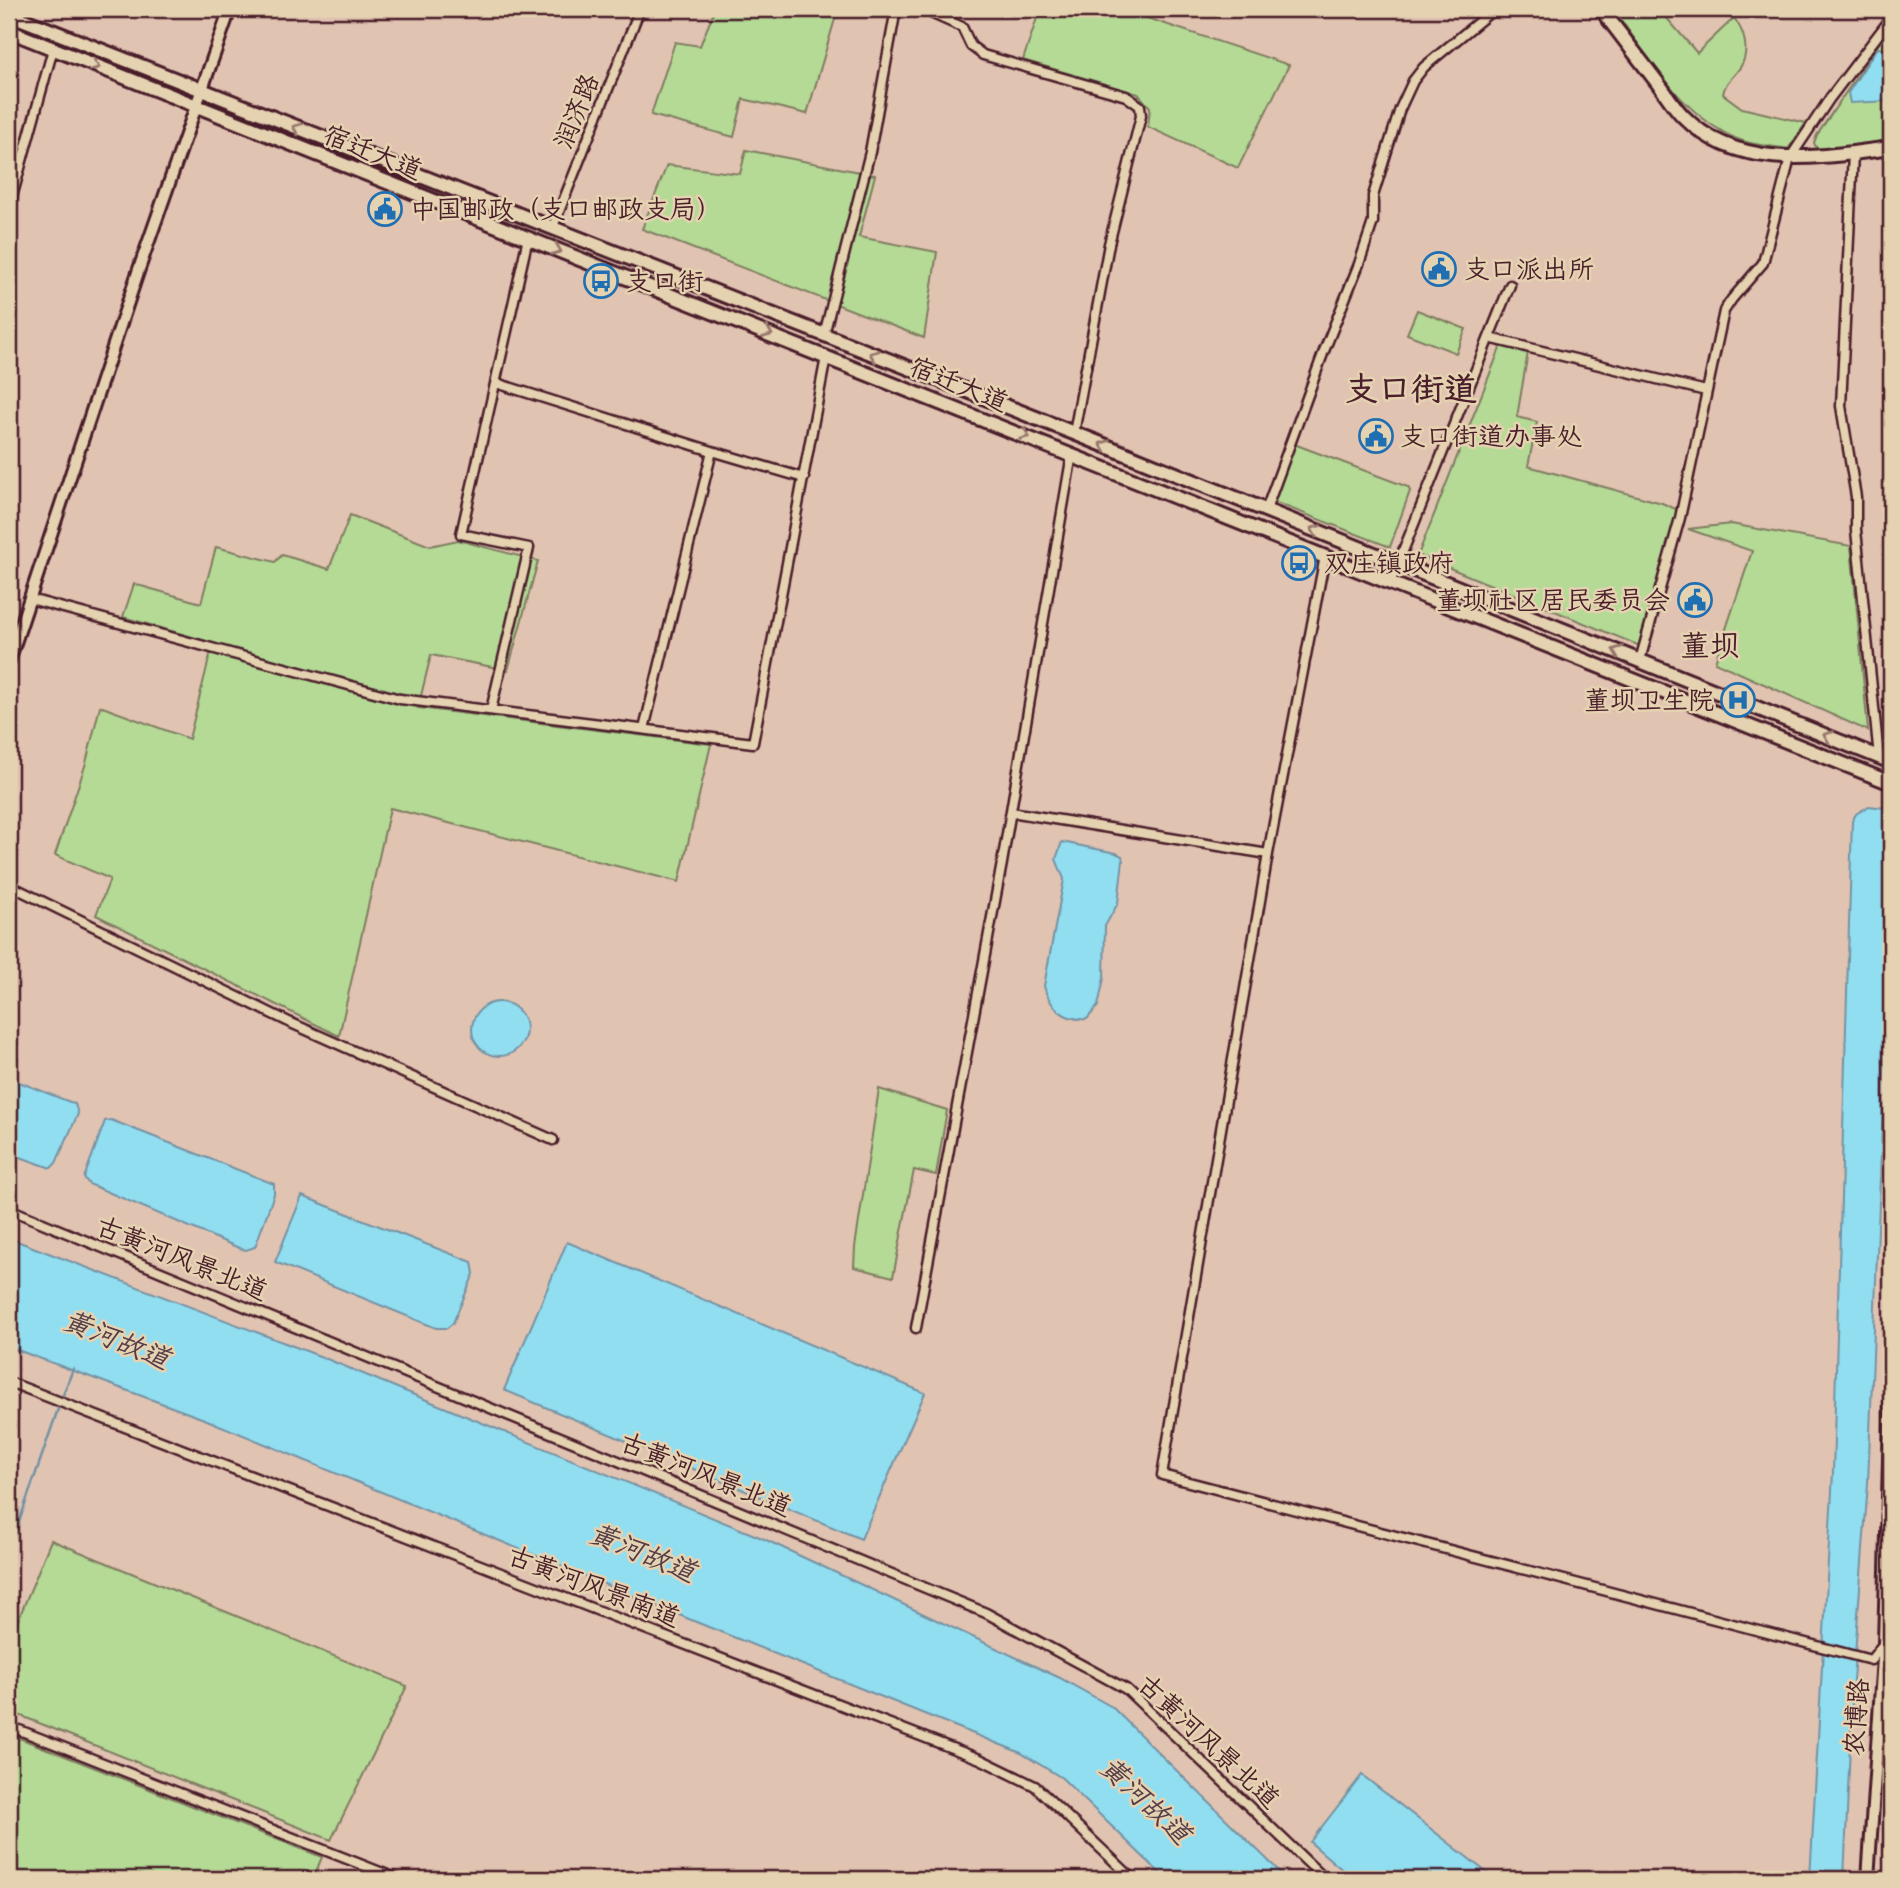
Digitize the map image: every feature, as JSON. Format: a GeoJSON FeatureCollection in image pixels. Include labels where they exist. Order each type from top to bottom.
{"type":"FeatureCollection","features":[{"type":"Feature","properties":{"kind":"main road"},"geometry":{"type":"LineString","coordinates":[[1601,9],[1683,116],[1715,141],[1736,150],[1790,158],[1815,158],[1891,148]]}},
{"type":"Feature","properties":{"kind":"main road","name":"宿迁大道"},"geometry":{"type":"LineString","coordinates":[[9,14],[1074,433],[1885,760]]}},
{"type":"Feature","properties":{"kind":"main road","name":"宿迁大道"},"geometry":{"type":"LineString","coordinates":[[9,31],[1891,783]]}},
{"type":"Feature","properties":{"kind":"street"},"geometry":{"type":"LineString","coordinates":[[9,661],[138,272],[230,9]]}},
{"type":"Feature","properties":{"kind":"street","name":"润济路"},"geometry":{"type":"LineString","coordinates":[[552,229],[640,9]]}},
{"type":"Feature","properties":{"kind":"street"},"geometry":{"type":"LineString","coordinates":[[824,335],[870,152],[896,9]]}},
{"type":"Feature","properties":{"kind":"street"},"geometry":{"type":"LineString","coordinates":[[922,9],[962,27],[971,46],[983,55],[1126,96],[1140,106],[1141,116],[1109,244],[1074,433]]}},
{"type":"Feature","properties":{"kind":"street"},"geometry":{"type":"LineString","coordinates":[[1266,510],[1359,264],[1373,222],[1373,196],[1400,109],[1413,81],[1424,67],[1494,9]]}},
{"type":"Feature","properties":{"kind":"street"},"geometry":{"type":"LineString","coordinates":[[1640,660],[1680,518],[1724,311],[1763,263],[1790,158],[1830,98],[1891,18]]}},
{"type":"Feature","properties":{"kind":"street"},"geometry":{"type":"LineString","coordinates":[[9,208],[53,49]]}},
{"type":"Feature","properties":{"kind":"street"},"geometry":{"type":"LineString","coordinates":[[1853,153],[1841,406],[1856,497],[1856,530],[1885,760]]}},
{"type":"Feature","properties":{"kind":"street"},"geometry":{"type":"LineString","coordinates":[[491,710],[529,548],[461,534],[528,238]]}},
{"type":"Feature","properties":{"kind":"street"},"geometry":{"type":"LineString","coordinates":[[1391,581],[1510,285]]}},
{"type":"Feature","properties":{"kind":"street"},"geometry":{"type":"LineString","coordinates":[[1489,338],[1706,391]]}},
{"type":"Feature","properties":{"kind":"street"},"geometry":{"type":"LineString","coordinates":[[30,598],[400,699],[753,743],[827,357]]}},
{"type":"Feature","properties":{"kind":"street"},"geometry":{"type":"LineString","coordinates":[[496,383],[804,478]]}},
{"type":"Feature","properties":{"kind":"street"},"geometry":{"type":"LineString","coordinates":[[644,729],[712,451]]}},
{"type":"Feature","properties":{"kind":"street"},"geometry":{"type":"LineString","coordinates":[[916,1328],[1011,812],[1072,454]]}},
{"type":"Feature","properties":{"kind":"street"},"geometry":{"type":"LineString","coordinates":[[1325,556],[1268,854],[1162,1475],[1871,1660],[1888,1644]]}},
{"type":"Feature","properties":{"kind":"street"},"geometry":{"type":"LineString","coordinates":[[1011,812],[1268,854]]}},
{"type":"Feature","properties":{"kind":"street"},"geometry":{"type":"LineString","coordinates":[[9,885],[291,1023],[553,1140]]}},
{"type":"Feature","properties":{"kind":"street","name":"古黄河风景北道"},"geometry":{"type":"LineString","coordinates":[[9,1209],[986,1613],[1126,1689],[1325,1879]]}},
{"type":"Feature","properties":{"kind":"street","name":"古黄河风景南道"},"geometry":{"type":"LineString","coordinates":[[9,1382],[981,1759],[1035,1786],[1133,1879]]}},
{"type":"Feature","properties":{"kind":"street","name":"农博路"},"geometry":{"type":"LineString","coordinates":[[1868,1879],[1888,1644],[1891,1390]]}},
{"type":"Feature","properties":{"kind":"street"},"geometry":{"type":"LineString","coordinates":[[9,1726],[398,1879]]}},
{"type":"Feature","properties":{"kind":"green space"},"geometry":{"type":"Polygon","coordinates":[[[715,9],[838,9],[807,114],[743,99],[734,137],[651,115],[675,42],[700,46],[715,9]]]}},
{"type":"Feature","properties":{"kind":"green space"},"geometry":{"type":"Polygon","coordinates":[[[1040,9],[1120,9],[1289,65],[1238,168],[1148,127],[1150,107],[1138,94],[1023,60],[1040,9]]]}},
{"type":"Feature","properties":{"kind":"green space"},"geometry":{"type":"Polygon","coordinates":[[[1613,9],[1659,9],[1697,53],[1734,18],[1743,35],[1745,54],[1741,66],[1728,82],[1723,94],[1742,108],[1806,123],[1788,149],[1745,142],[1720,130],[1701,117],[1668,84],[1613,9]]]}},
{"type":"Feature","properties":{"kind":"green space"},"geometry":{"type":"Polygon","coordinates":[[[1891,26],[1891,144],[1826,152],[1817,149],[1814,143],[1817,135],[1891,26]]]}},
{"type":"Feature","properties":{"kind":"green space"},"geometry":{"type":"Polygon","coordinates":[[[746,150],[875,175],[859,237],[937,252],[924,338],[642,229],[667,165],[740,174],[746,150]]]}},
{"type":"Feature","properties":{"kind":"green space"},"geometry":{"type":"Polygon","coordinates":[[[1417,310],[1466,329],[1456,353],[1407,334],[1417,310]]]}},
{"type":"Feature","properties":{"kind":"green space"},"geometry":{"type":"Polygon","coordinates":[[[1501,346],[1528,352],[1517,417],[1537,422],[1528,466],[1662,503],[1678,510],[1640,646],[1418,555],[1501,346]]]}},
{"type":"Feature","properties":{"kind":"green space"},"geometry":{"type":"Polygon","coordinates":[[[1294,444],[1408,487],[1410,491],[1390,547],[1274,502],[1294,444]]]}},
{"type":"Feature","properties":{"kind":"green space"},"geometry":{"type":"Polygon","coordinates":[[[350,515],[430,546],[458,540],[538,561],[508,670],[431,655],[418,708],[711,744],[679,882],[390,808],[339,1036],[96,915],[110,879],[55,855],[86,763],[100,706],[189,739],[213,643],[123,617],[134,584],[201,603],[216,547],[275,562],[282,555],[329,569],[350,515]]]}},
{"type":"Feature","properties":{"kind":"green space"},"geometry":{"type":"Polygon","coordinates":[[[1731,524],[1851,546],[1868,731],[1715,662],[1752,551],[1688,529],[1731,524]]]}},
{"type":"Feature","properties":{"kind":"green space"},"geometry":{"type":"Polygon","coordinates":[[[879,1089],[947,1110],[936,1175],[914,1170],[893,1277],[854,1267],[879,1089]]]}},
{"type":"Feature","properties":{"kind":"green space"},"geometry":{"type":"Polygon","coordinates":[[[51,1540],[407,1686],[331,1840],[9,1711],[9,1642],[51,1540]]]}},
{"type":"Feature","properties":{"kind":"green space"},"geometry":{"type":"Polygon","coordinates":[[[9,1734],[322,1857],[313,1879],[9,1879],[9,1734]]]}},
{"type":"Feature","properties":{"kind":"water"},"geometry":{"type":"Polygon","coordinates":[[[1879,48],[1888,52],[1891,101],[1850,103],[1848,93],[1879,48]]]}},
{"type":"Feature","properties":{"kind":"water"},"geometry":{"type":"Polygon","coordinates":[[[1869,806],[1885,808],[1891,812],[1891,898],[1868,1483],[1853,1680],[1844,1879],[1810,1879],[1833,1473],[1852,821],[1856,814],[1869,806]]]}},
{"type":"Feature","properties":{"kind":"water"},"geometry":{"type":"Polygon","coordinates":[[[1062,842],[1116,853],[1122,856],[1123,860],[1118,903],[1105,926],[1104,978],[1098,1006],[1087,1019],[1072,1018],[1059,1011],[1046,994],[1044,986],[1064,879],[1056,859],[1062,842]]]}},
{"type":"Feature","properties":{"kind":"water"},"geometry":{"type":"Polygon","coordinates":[[[499,1002],[518,1010],[526,1029],[518,1048],[499,1056],[480,1048],[472,1029],[480,1010],[499,1002]]]}},
{"type":"Feature","properties":{"kind":"water"},"geometry":{"type":"Polygon","coordinates":[[[9,1078],[75,1104],[78,1114],[56,1163],[51,1168],[9,1153],[9,1078]]]}},
{"type":"Feature","properties":{"kind":"water"},"geometry":{"type":"Polygon","coordinates":[[[111,1120],[274,1184],[274,1194],[255,1247],[246,1250],[239,1248],[89,1184],[84,1178],[105,1121],[111,1120]]]}},
{"type":"Feature","properties":{"kind":"water"},"geometry":{"type":"Polygon","coordinates":[[[302,1196],[472,1262],[474,1274],[453,1323],[447,1328],[436,1328],[275,1262],[302,1196]]]}},
{"type":"Feature","properties":{"kind":"water","name":"黄河故道"},"geometry":{"type":"Polygon","coordinates":[[[9,1238],[322,1357],[762,1538],[1060,1678],[1112,1707],[1287,1879],[1166,1879],[1062,1778],[1021,1753],[207,1420],[9,1347],[9,1238]]]}},
{"type":"Feature","properties":{"kind":"water"},"geometry":{"type":"Polygon","coordinates":[[[567,1242],[925,1393],[861,1539],[504,1390],[567,1242]]]}},
{"type":"Feature","properties":{"kind":"water"},"geometry":{"type":"Polygon","coordinates":[[[1362,1775],[1495,1879],[1353,1879],[1310,1842],[1362,1775]]]}},
{"type":"Feature","properties":{"kind":"waterway"},"geometry":{"type":"LineString","coordinates":[[63,1395],[73,1369]]}},
{"type":"Feature","properties":{"kind":"waterway"},"geometry":{"type":"LineString","coordinates":[[9,1551],[58,1409]]}},
{"type":"Feature","properties":{"kind":"place","name":"中国邮政（支口邮政支局）"},"geometry":{"type":"Point","coordinates":[385,209]}},
{"type":"Feature","properties":{"kind":"place","name":"支口派出所"},"geometry":{"type":"Point","coordinates":[1439,269]}},
{"type":"Feature","properties":{"kind":"place","name":"支口街"},"geometry":{"type":"Point","coordinates":[601,281]}},
{"type":"Feature","properties":{"kind":"place","name":"支口街道办事处"},"geometry":{"type":"Point","coordinates":[1376,436]}},
{"type":"Feature","properties":{"kind":"place","name":"双庄镇政府"},"geometry":{"type":"Point","coordinates":[1299,563]}},
{"type":"Feature","properties":{"kind":"place","name":"董坝社区居民委员会"},"geometry":{"type":"Point","coordinates":[1695,600]}},
{"type":"Feature","properties":{"kind":"place","name":"董坝卫生院"},"geometry":{"type":"Point","coordinates":[1738,700]}},
{"type":"Feature","properties":{"kind":"district","name":"支口街道"},"geometry":{"type":"Point","coordinates":[1411,388]}},
{"type":"Feature","properties":{"kind":"district","name":"董坝"},"geometry":{"type":"Point","coordinates":[1710,646]}}]}
